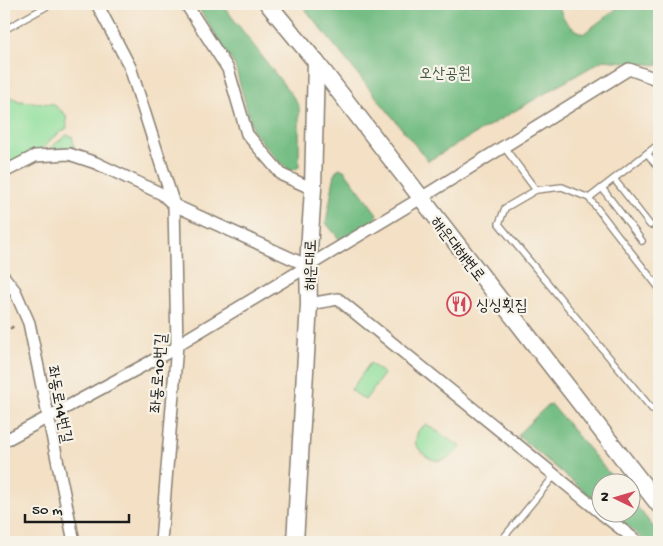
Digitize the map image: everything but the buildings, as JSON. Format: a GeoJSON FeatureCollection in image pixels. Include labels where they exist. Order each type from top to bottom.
{"type":"FeatureCollection","features":[{"type":"Feature","properties":{"kind":"main road"},"geometry":{"type":"LineString","coordinates":[[268,4],[316,62]]}},
{"type":"Feature","properties":{"kind":"main road","name":"해운대로"},"geometry":{"type":"LineString","coordinates":[[295,542],[309,304],[308,266],[313,189],[316,62]]}},
{"type":"Feature","properties":{"kind":"main road","name":"해운대해변로"},"geometry":{"type":"LineString","coordinates":[[316,62],[420,198],[656,493]]}},
{"type":"Feature","properties":{"kind":"street","name":"좌동로10번길"},"geometry":{"type":"LineString","coordinates":[[97,4],[130,67],[174,205],[177,346],[161,542]]}},
{"type":"Feature","properties":{"kind":"street"},"geometry":{"type":"LineString","coordinates":[[186,4],[228,69],[247,134],[282,175],[313,189]]}},
{"type":"Feature","properties":{"kind":"street"},"geometry":{"type":"LineString","coordinates":[[4,441],[177,346],[629,69],[659,80]]}},
{"type":"Feature","properties":{"kind":"street"},"geometry":{"type":"LineString","coordinates":[[4,172],[35,156],[70,154],[96,162],[162,194],[174,205],[308,266]]}},
{"type":"Feature","properties":{"kind":"street","name":"좌동로14번길"},"geometry":{"type":"LineString","coordinates":[[4,276],[15,291],[26,316],[74,542]]}},
{"type":"Feature","properties":{"kind":"street"},"geometry":{"type":"LineString","coordinates":[[309,304],[338,299],[590,503]]}},
{"type":"Feature","properties":{"kind":"street"},"geometry":{"type":"LineString","coordinates":[[616,524],[638,542]]}},
{"type":"Feature","properties":{"kind":"lane"},"geometry":{"type":"LineString","coordinates":[[4,30],[51,4]]}},
{"type":"Feature","properties":{"kind":"lane"},"geometry":{"type":"LineString","coordinates":[[589,198],[659,144]]}},
{"type":"Feature","properties":{"kind":"lane"},"geometry":{"type":"LineString","coordinates":[[504,147],[536,190]]}},
{"type":"Feature","properties":{"kind":"lane"},"geometry":{"type":"LineString","coordinates":[[647,153],[659,169]]}},
{"type":"Feature","properties":{"kind":"lane"},"geometry":{"type":"LineString","coordinates":[[614,179],[650,225]]}},
{"type":"Feature","properties":{"kind":"lane"},"geometry":{"type":"LineString","coordinates":[[659,288],[589,198],[562,186],[536,190],[505,208],[499,224],[652,409],[659,409]]}},
{"type":"Feature","properties":{"kind":"lane"},"geometry":{"type":"LineString","coordinates":[[602,188],[642,241]]}},
{"type":"Feature","properties":{"kind":"lane"},"geometry":{"type":"LineString","coordinates":[[500,542],[555,475]]}},
{"type":"Feature","properties":{"kind":"path"},"geometry":{"type":"LineString","coordinates":[[4,334],[26,316]]}},
{"type":"Feature","properties":{"kind":"green space"},"geometry":{"type":"Polygon","coordinates":[[[196,4],[222,4],[294,98],[299,107],[299,167],[291,171],[279,162],[253,131],[235,66],[196,4]]]}},
{"type":"Feature","properties":{"kind":"green space","name":"오산공원"},"geometry":{"type":"Polygon","coordinates":[[[301,4],[559,4],[566,22],[583,34],[623,4],[657,4],[659,65],[603,60],[428,161],[301,4]]]}},
{"type":"Feature","properties":{"kind":"green space"},"geometry":{"type":"Polygon","coordinates":[[[4,94],[19,101],[53,104],[66,115],[67,128],[52,138],[41,151],[4,166],[4,160],[9,156],[4,148],[4,94]]]}},
{"type":"Feature","properties":{"kind":"green space"},"geometry":{"type":"Polygon","coordinates":[[[67,135],[72,136],[75,150],[64,148],[47,150],[67,135]]]}},
{"type":"Feature","properties":{"kind":"green space"},"geometry":{"type":"Polygon","coordinates":[[[339,168],[344,170],[377,214],[375,220],[340,240],[326,223],[335,173],[339,168]]]}},
{"type":"Feature","properties":{"kind":"green space"},"geometry":{"type":"Polygon","coordinates":[[[370,363],[384,374],[365,400],[351,390],[370,363]]]}},
{"type":"Feature","properties":{"kind":"green space"},"geometry":{"type":"Polygon","coordinates":[[[552,405],[610,474],[590,474],[590,496],[518,436],[547,406],[552,405]]]}},
{"type":"Feature","properties":{"kind":"green space"},"geometry":{"type":"Polygon","coordinates":[[[426,424],[461,447],[443,460],[431,459],[425,456],[415,443],[418,431],[426,424]]]}},
{"type":"Feature","properties":{"kind":"green space"},"geometry":{"type":"Polygon","coordinates":[[[640,510],[659,534],[659,542],[647,542],[624,524],[640,524],[640,510]]]}},
{"type":"Feature","properties":{"kind":"place","name":"싱싱횟집"},"geometry":{"type":"Point","coordinates":[459,304]}}]}
